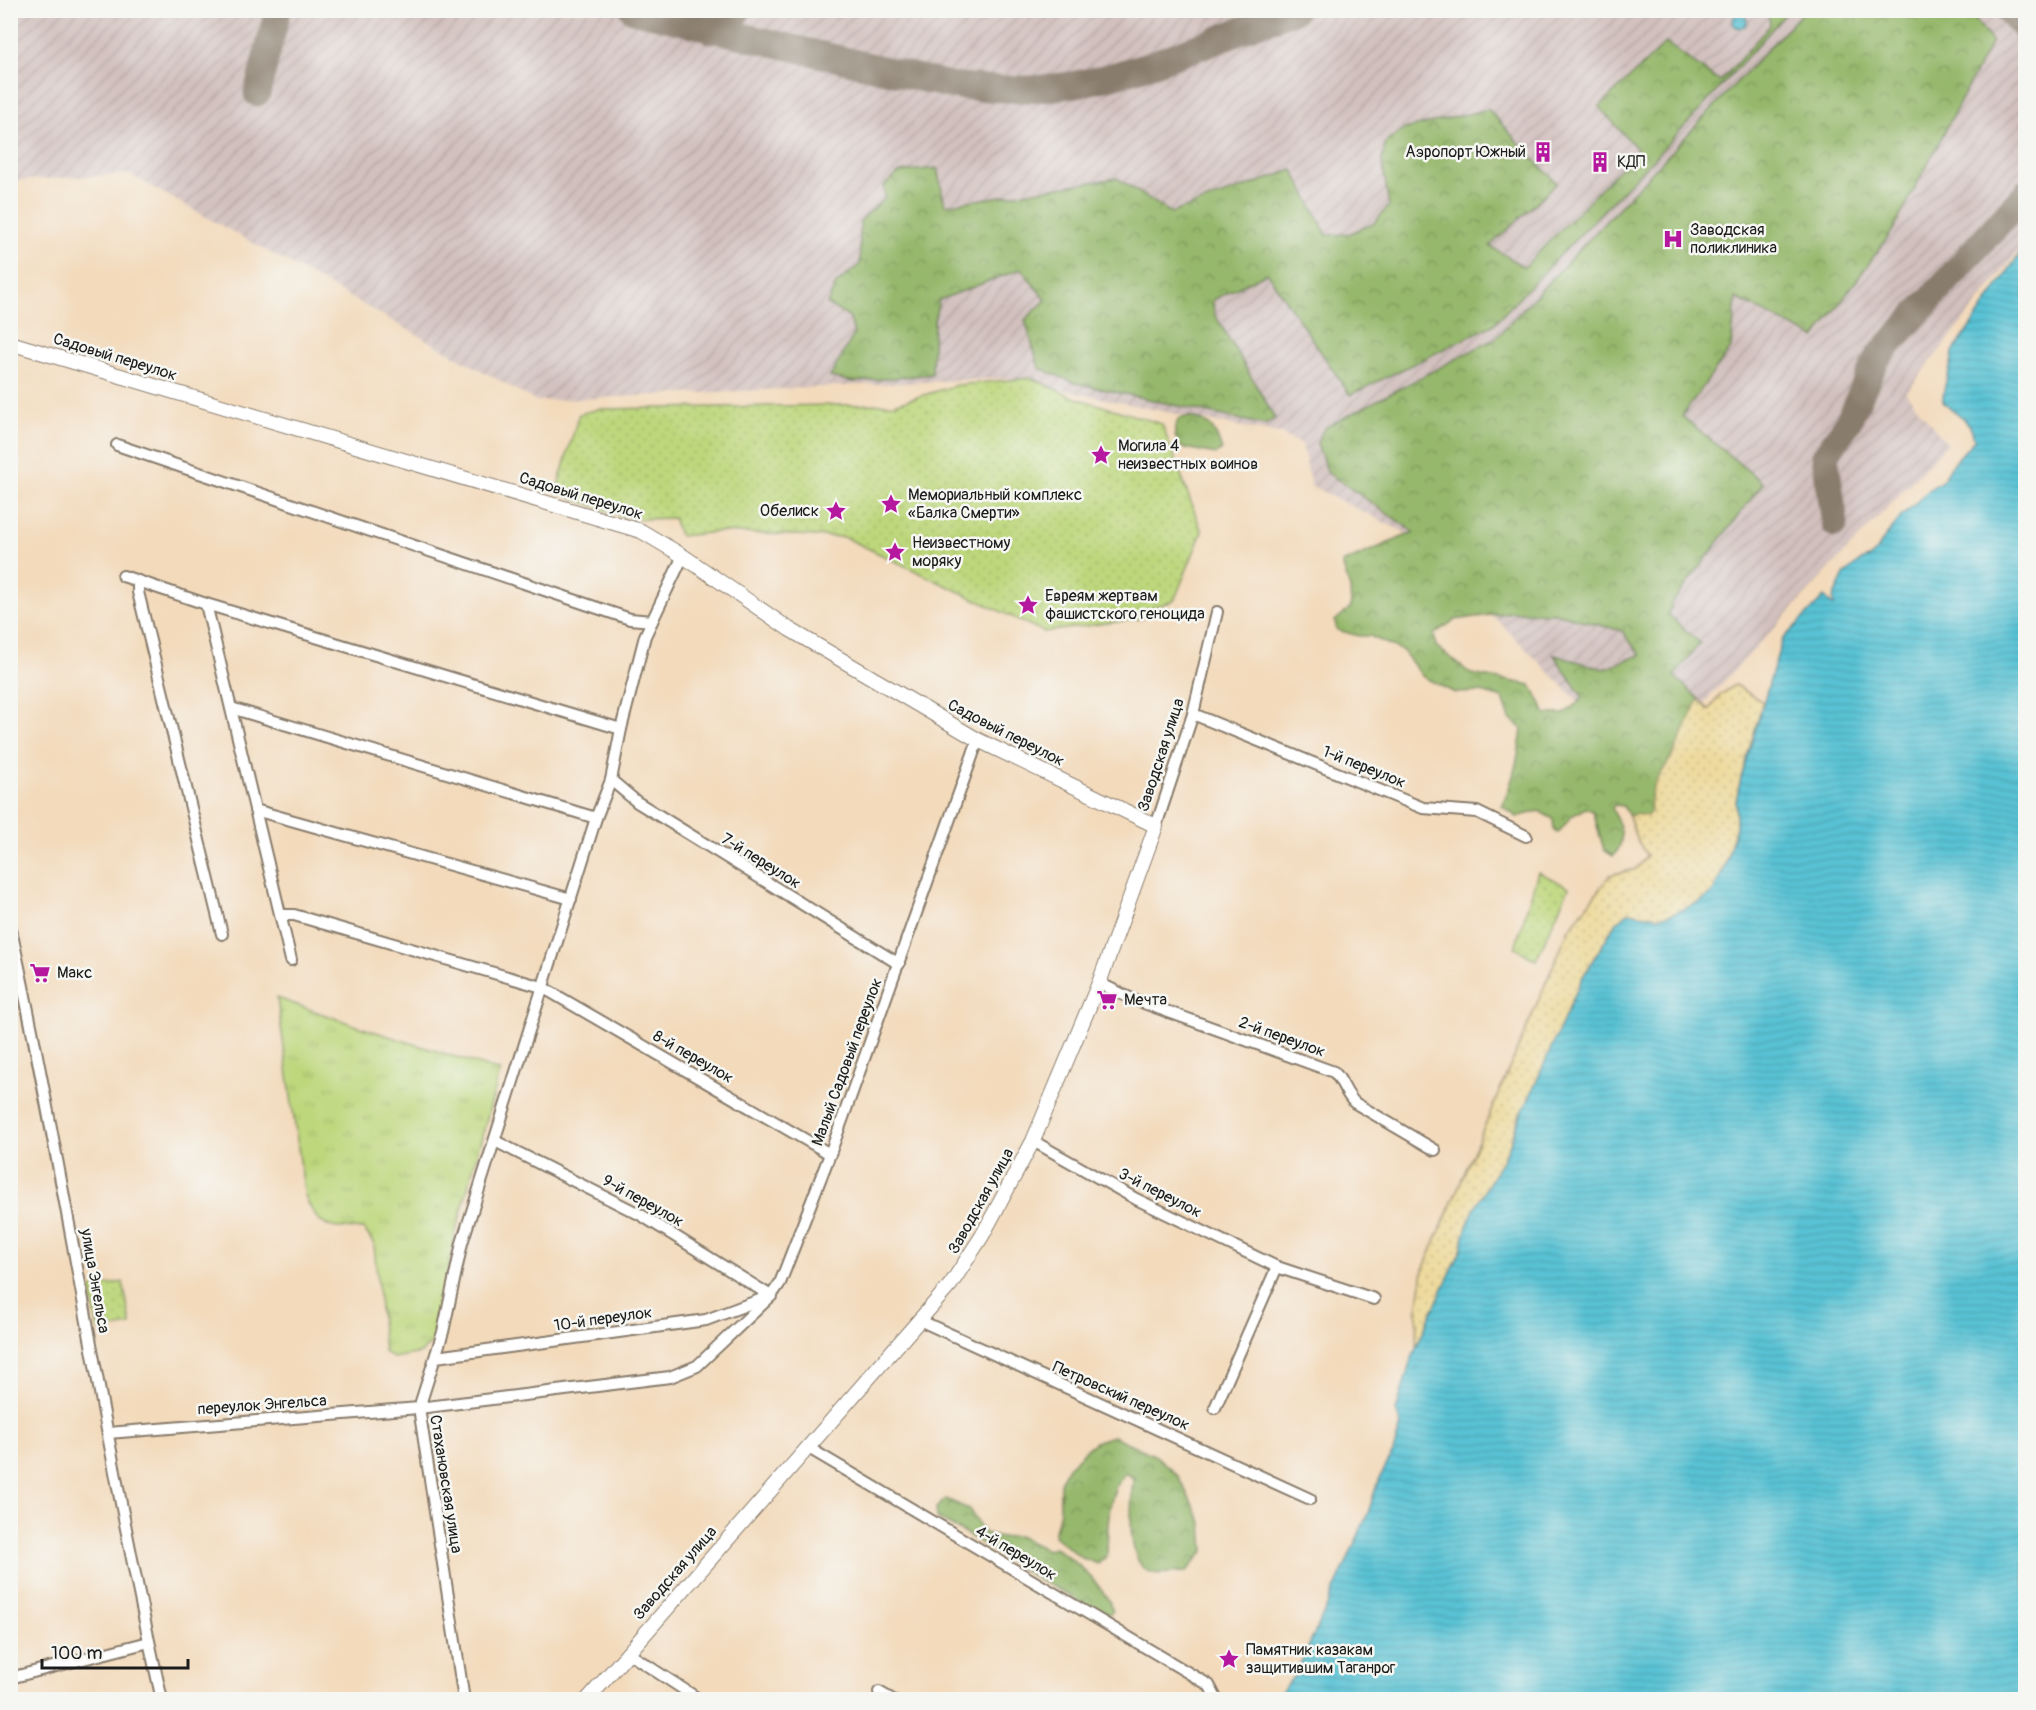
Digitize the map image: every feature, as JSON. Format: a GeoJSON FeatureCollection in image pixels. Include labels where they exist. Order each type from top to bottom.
{"type":"FeatureCollection","features":[{"type":"Feature","properties":{"kind":"street","name":"Садовый переулок"},"geometry":{"type":"LineString","coordinates":[[10,343],[641,531],[683,556],[789,629],[978,740],[1156,826]]}},
{"type":"Feature","properties":{"kind":"street"},"geometry":{"type":"LineString","coordinates":[[117,445],[630,619],[652,621]]}},
{"type":"Feature","properties":{"kind":"street"},"geometry":{"type":"LineString","coordinates":[[419,1408],[436,1357],[462,1243],[596,818],[611,780],[621,729],[645,636],[683,556]]}},
{"type":"Feature","properties":{"kind":"street"},"geometry":{"type":"LineString","coordinates":[[123,576],[206,604],[621,729]]}},
{"type":"Feature","properties":{"kind":"street"},"geometry":{"type":"LineString","coordinates":[[138,582],[140,604],[222,934]]}},
{"type":"Feature","properties":{"kind":"street"},"geometry":{"type":"LineString","coordinates":[[206,604],[291,960]]}},
{"type":"Feature","properties":{"kind":"street","name":"Заводская улица"},"geometry":{"type":"LineString","coordinates":[[587,1700],[951,1284],[968,1259],[1033,1141],[1099,983],[1156,826],[1193,714],[1217,612]]}},
{"type":"Feature","properties":{"kind":"street"},"geometry":{"type":"LineString","coordinates":[[231,708],[596,818]]}},
{"type":"Feature","properties":{"kind":"street","name":"1-й переулок"},"geometry":{"type":"LineString","coordinates":[[1193,714],[1423,808],[1477,812],[1526,836]]}},
{"type":"Feature","properties":{"kind":"street","name":"Малый Садовый переулок"},"geometry":{"type":"LineString","coordinates":[[697,1366],[771,1296],[780,1283],[830,1154],[899,964],[936,851],[978,740]]}},
{"type":"Feature","properties":{"kind":"street","name":"7-й переулок"},"geometry":{"type":"LineString","coordinates":[[611,780],[637,802],[899,964]]}},
{"type":"Feature","properties":{"kind":"street"},"geometry":{"type":"LineString","coordinates":[[255,810],[571,900]]}},
{"type":"Feature","properties":{"kind":"street","name":"8-й переулок"},"geometry":{"type":"LineString","coordinates":[[280,915],[294,915],[542,987],[830,1154]]}},
{"type":"Feature","properties":{"kind":"street","name":"улица Энгельса"},"geometry":{"type":"LineString","coordinates":[[10,925],[16,974],[40,1063],[108,1432],[162,1700]]}},
{"type":"Feature","properties":{"kind":"street","name":"2-й переулок"},"geometry":{"type":"LineString","coordinates":[[1099,983],[1130,998],[1334,1072],[1340,1078],[1347,1096],[1355,1103],[1435,1150]]}},
{"type":"Feature","properties":{"kind":"street","name":"9-й переулок"},"geometry":{"type":"LineString","coordinates":[[495,1141],[641,1215],[771,1296]]}},
{"type":"Feature","properties":{"kind":"street","name":"3-й переулок"},"geometry":{"type":"LineString","coordinates":[[1033,1141],[1136,1198],[1277,1267],[1374,1299]]}},
{"type":"Feature","properties":{"kind":"street"},"geometry":{"type":"LineString","coordinates":[[1215,1408],[1277,1267]]}},
{"type":"Feature","properties":{"kind":"street","name":"10-й переулок"},"geometry":{"type":"LineString","coordinates":[[436,1357],[706,1320],[771,1296]]}},
{"type":"Feature","properties":{"kind":"street","name":"Петровский переулок"},"geometry":{"type":"LineString","coordinates":[[919,1320],[1310,1499]]}},
{"type":"Feature","properties":{"kind":"street","name":"Стахановская улица"},"geometry":{"type":"LineString","coordinates":[[464,1700],[419,1408],[670,1377],[697,1366]]}},
{"type":"Feature","properties":{"kind":"street","name":"переулок Энгельса"},"geometry":{"type":"LineString","coordinates":[[108,1432],[419,1408]]}},
{"type":"Feature","properties":{"kind":"street","name":"4-й переулок"},"geometry":{"type":"LineString","coordinates":[[807,1447],[1209,1685],[1217,1700]]}},
{"type":"Feature","properties":{"kind":"street"},"geometry":{"type":"LineString","coordinates":[[10,1678],[149,1642]]}},
{"type":"Feature","properties":{"kind":"street"},"geometry":{"type":"LineString","coordinates":[[628,1653],[700,1700]]}},
{"type":"Feature","properties":{"kind":"street"},"geometry":{"type":"LineString","coordinates":[[879,1692],[893,1700]]}},
{"type":"Feature","properties":{"kind":"shaded area"},"geometry":{"type":"Polygon","coordinates":[[[11,11],[2025,11],[2025,243],[1906,393],[1947,444],[1701,706],[1651,822],[1579,702],[1414,537],[1311,486],[1302,444],[1278,433],[1203,420],[1008,378],[536,401],[129,174],[11,181],[11,11]]]}},
{"type":"Feature","properties":{"kind":"green space"},"geometry":{"type":"Polygon","coordinates":[[[1768,11],[1788,11],[1700,110],[1493,325],[1350,395],[1267,273],[1213,300],[1214,313],[1275,418],[1265,425],[1075,383],[1039,368],[1025,320],[1046,300],[1021,269],[939,300],[934,321],[932,374],[854,382],[830,377],[854,334],[850,318],[827,304],[836,284],[860,264],[860,221],[885,198],[884,185],[900,172],[937,168],[945,205],[1117,178],[1171,213],[1293,170],[1327,235],[1348,234],[1373,224],[1389,206],[1382,160],[1386,142],[1405,129],[1488,109],[1557,183],[1490,246],[1524,267],[1638,150],[1599,107],[1666,43],[1720,82],[1770,25],[1768,11]]]}},
{"type":"Feature","properties":{"kind":"green space"},"geometry":{"type":"Polygon","coordinates":[[[1804,11],[1968,11],[1992,41],[1893,230],[1815,338],[1736,298],[1731,348],[1682,416],[1763,483],[1673,602],[1668,614],[1700,643],[1674,676],[1699,699],[1675,751],[1654,787],[1650,802],[1651,811],[1647,816],[1635,814],[1629,816],[1623,806],[1614,805],[1612,808],[1621,833],[1620,845],[1613,856],[1604,850],[1593,811],[1585,808],[1572,816],[1558,833],[1554,831],[1553,819],[1539,811],[1517,817],[1502,806],[1515,768],[1522,729],[1510,719],[1503,698],[1481,692],[1455,693],[1423,677],[1403,651],[1370,636],[1359,636],[1337,630],[1335,621],[1351,607],[1350,588],[1342,563],[1414,532],[1328,473],[1317,444],[1320,435],[1326,427],[1496,338],[1804,11]],[[1512,612],[1455,620],[1434,634],[1436,646],[1471,674],[1531,685],[1546,714],[1564,714],[1583,698],[1554,655],[1604,669],[1640,655],[1622,631],[1555,613],[1512,612]]]}},
{"type":"Feature","properties":{"kind":"green space","name":"Мемориальный комплекс «Балка Смерти»"},"geometry":{"type":"Polygon","coordinates":[[[1031,378],[1073,397],[1162,424],[1202,532],[1174,601],[1144,610],[1143,618],[1044,632],[844,537],[718,532],[680,536],[673,518],[624,517],[556,492],[579,414],[599,409],[894,404],[957,385],[1031,378]]]}},
{"type":"Feature","properties":{"kind":"green space"},"geometry":{"type":"Polygon","coordinates":[[[1190,417],[1203,421],[1212,428],[1222,450],[1216,454],[1181,447],[1175,436],[1176,426],[1179,418],[1190,417]]]}},
{"type":"Feature","properties":{"kind":"green space"},"geometry":{"type":"Polygon","coordinates":[[[1538,872],[1569,887],[1536,960],[1515,948],[1538,872]]]}},
{"type":"Feature","properties":{"kind":"green space"},"geometry":{"type":"Polygon","coordinates":[[[277,998],[500,1071],[453,1242],[435,1339],[421,1353],[393,1358],[384,1352],[374,1244],[364,1229],[334,1227],[321,1222],[310,1208],[305,1196],[277,998]]]}},
{"type":"Feature","properties":{"kind":"green space"},"geometry":{"type":"Polygon","coordinates":[[[123,1282],[131,1325],[98,1331],[90,1288],[123,1282]]]}},
{"type":"Feature","properties":{"kind":"green space"},"geometry":{"type":"Polygon","coordinates":[[[1113,1436],[1156,1456],[1178,1476],[1202,1523],[1204,1551],[1186,1572],[1153,1573],[1143,1568],[1133,1546],[1131,1531],[1133,1478],[1125,1473],[1111,1501],[1107,1556],[1098,1564],[1080,1557],[1054,1536],[1060,1511],[1060,1483],[1068,1467],[1095,1442],[1113,1436]]]}},
{"type":"Feature","properties":{"kind":"green space"},"geometry":{"type":"Polygon","coordinates":[[[946,1499],[969,1509],[984,1533],[1001,1537],[1018,1536],[1047,1550],[1055,1548],[1088,1575],[1103,1592],[1113,1610],[1108,1616],[1091,1610],[937,1518],[936,1508],[946,1499]]]}},
{"type":"Feature","properties":{"kind":"sand"},"geometry":{"type":"Polygon","coordinates":[[[1735,685],[1763,702],[1736,801],[1736,827],[1727,859],[1713,892],[1703,900],[1671,915],[1657,917],[1629,912],[1615,924],[1582,978],[1527,1103],[1520,1113],[1509,1146],[1477,1204],[1462,1248],[1416,1350],[1417,1310],[1423,1270],[1568,931],[1610,875],[1636,869],[1647,856],[1636,838],[1629,816],[1635,814],[1647,816],[1651,811],[1650,802],[1654,787],[1675,751],[1699,699],[1709,710],[1720,695],[1735,685]]]}},
{"type":"Feature","properties":{"kind":"water"},"geometry":{"type":"Polygon","coordinates":[[[1740,14],[1745,16],[1747,21],[1745,26],[1740,28],[1735,26],[1733,21],[1735,16],[1740,14]]]}},
{"type":"Feature","properties":{"kind":"water"},"geometry":{"type":"Polygon","coordinates":[[[2025,246],[2025,1699],[1277,1699],[1295,1675],[1368,1513],[1377,1484],[1393,1452],[1401,1425],[1396,1411],[1410,1363],[1462,1248],[1473,1212],[1508,1149],[1520,1116],[1582,978],[1615,924],[1629,912],[1657,917],[1671,915],[1703,900],[1713,892],[1724,869],[1736,827],[1736,801],[1741,778],[1782,640],[1824,597],[1834,606],[1833,598],[1844,575],[1860,561],[1876,552],[1901,517],[1931,488],[1943,480],[1951,466],[1974,440],[1967,422],[1943,402],[1953,352],[2025,246]]]}},
{"type":"Feature","properties":{"kind":"taxiway"},"geometry":{"type":"LineString","coordinates":[[257,93],[278,10]]}},
{"type":"Feature","properties":{"kind":"taxiway"},"geometry":{"type":"LineString","coordinates":[[633,10],[949,85],[1021,89],[1076,84],[1140,68],[1295,10]]}},
{"type":"Feature","properties":{"kind":"taxiway"},"geometry":{"type":"LineString","coordinates":[[710,30],[727,25],[738,10]]}},
{"type":"Feature","properties":{"kind":"taxiway"},"geometry":{"type":"LineString","coordinates":[[2008,10],[2026,30]]}},
{"type":"Feature","properties":{"kind":"taxiway"},"geometry":{"type":"LineString","coordinates":[[1835,524],[1825,456],[1847,424],[1877,358],[2026,193]]}},
{"type":"Feature","properties":{"kind":"place","name":"Аэропорт Южный"},"geometry":{"type":"Point","coordinates":[1543,152]}},
{"type":"Feature","properties":{"kind":"place","name":"КДП"},"geometry":{"type":"Point","coordinates":[1600,162]}},
{"type":"Feature","properties":{"kind":"place","name":"Заводская поликлиника"},"geometry":{"type":"Point","coordinates":[1673,239]}},
{"type":"Feature","properties":{"kind":"place","name":"Могила 4 неизвестных воинов"},"geometry":{"type":"Point","coordinates":[1101,455]}},
{"type":"Feature","properties":{"kind":"place","name":"Мемориальный комплекс «Балка Смерти»"},"geometry":{"type":"Point","coordinates":[891,504]}},
{"type":"Feature","properties":{"kind":"place","name":"Обелиск"},"geometry":{"type":"Point","coordinates":[836,511]}},
{"type":"Feature","properties":{"kind":"place","name":"Неизвестному моряку"},"geometry":{"type":"Point","coordinates":[895,552]}},
{"type":"Feature","properties":{"kind":"place","name":"Евреям жертвам фашистского геноцида"},"geometry":{"type":"Point","coordinates":[1028,605]}},
{"type":"Feature","properties":{"kind":"place","name":"Макс"},"geometry":{"type":"Point","coordinates":[40,973]}},
{"type":"Feature","properties":{"kind":"place","name":"Мечта"},"geometry":{"type":"Point","coordinates":[1107,1000]}},
{"type":"Feature","properties":{"kind":"place","name":"Памятник казакам защитившим Таганрог"},"geometry":{"type":"Point","coordinates":[1229,1659]}}]}
